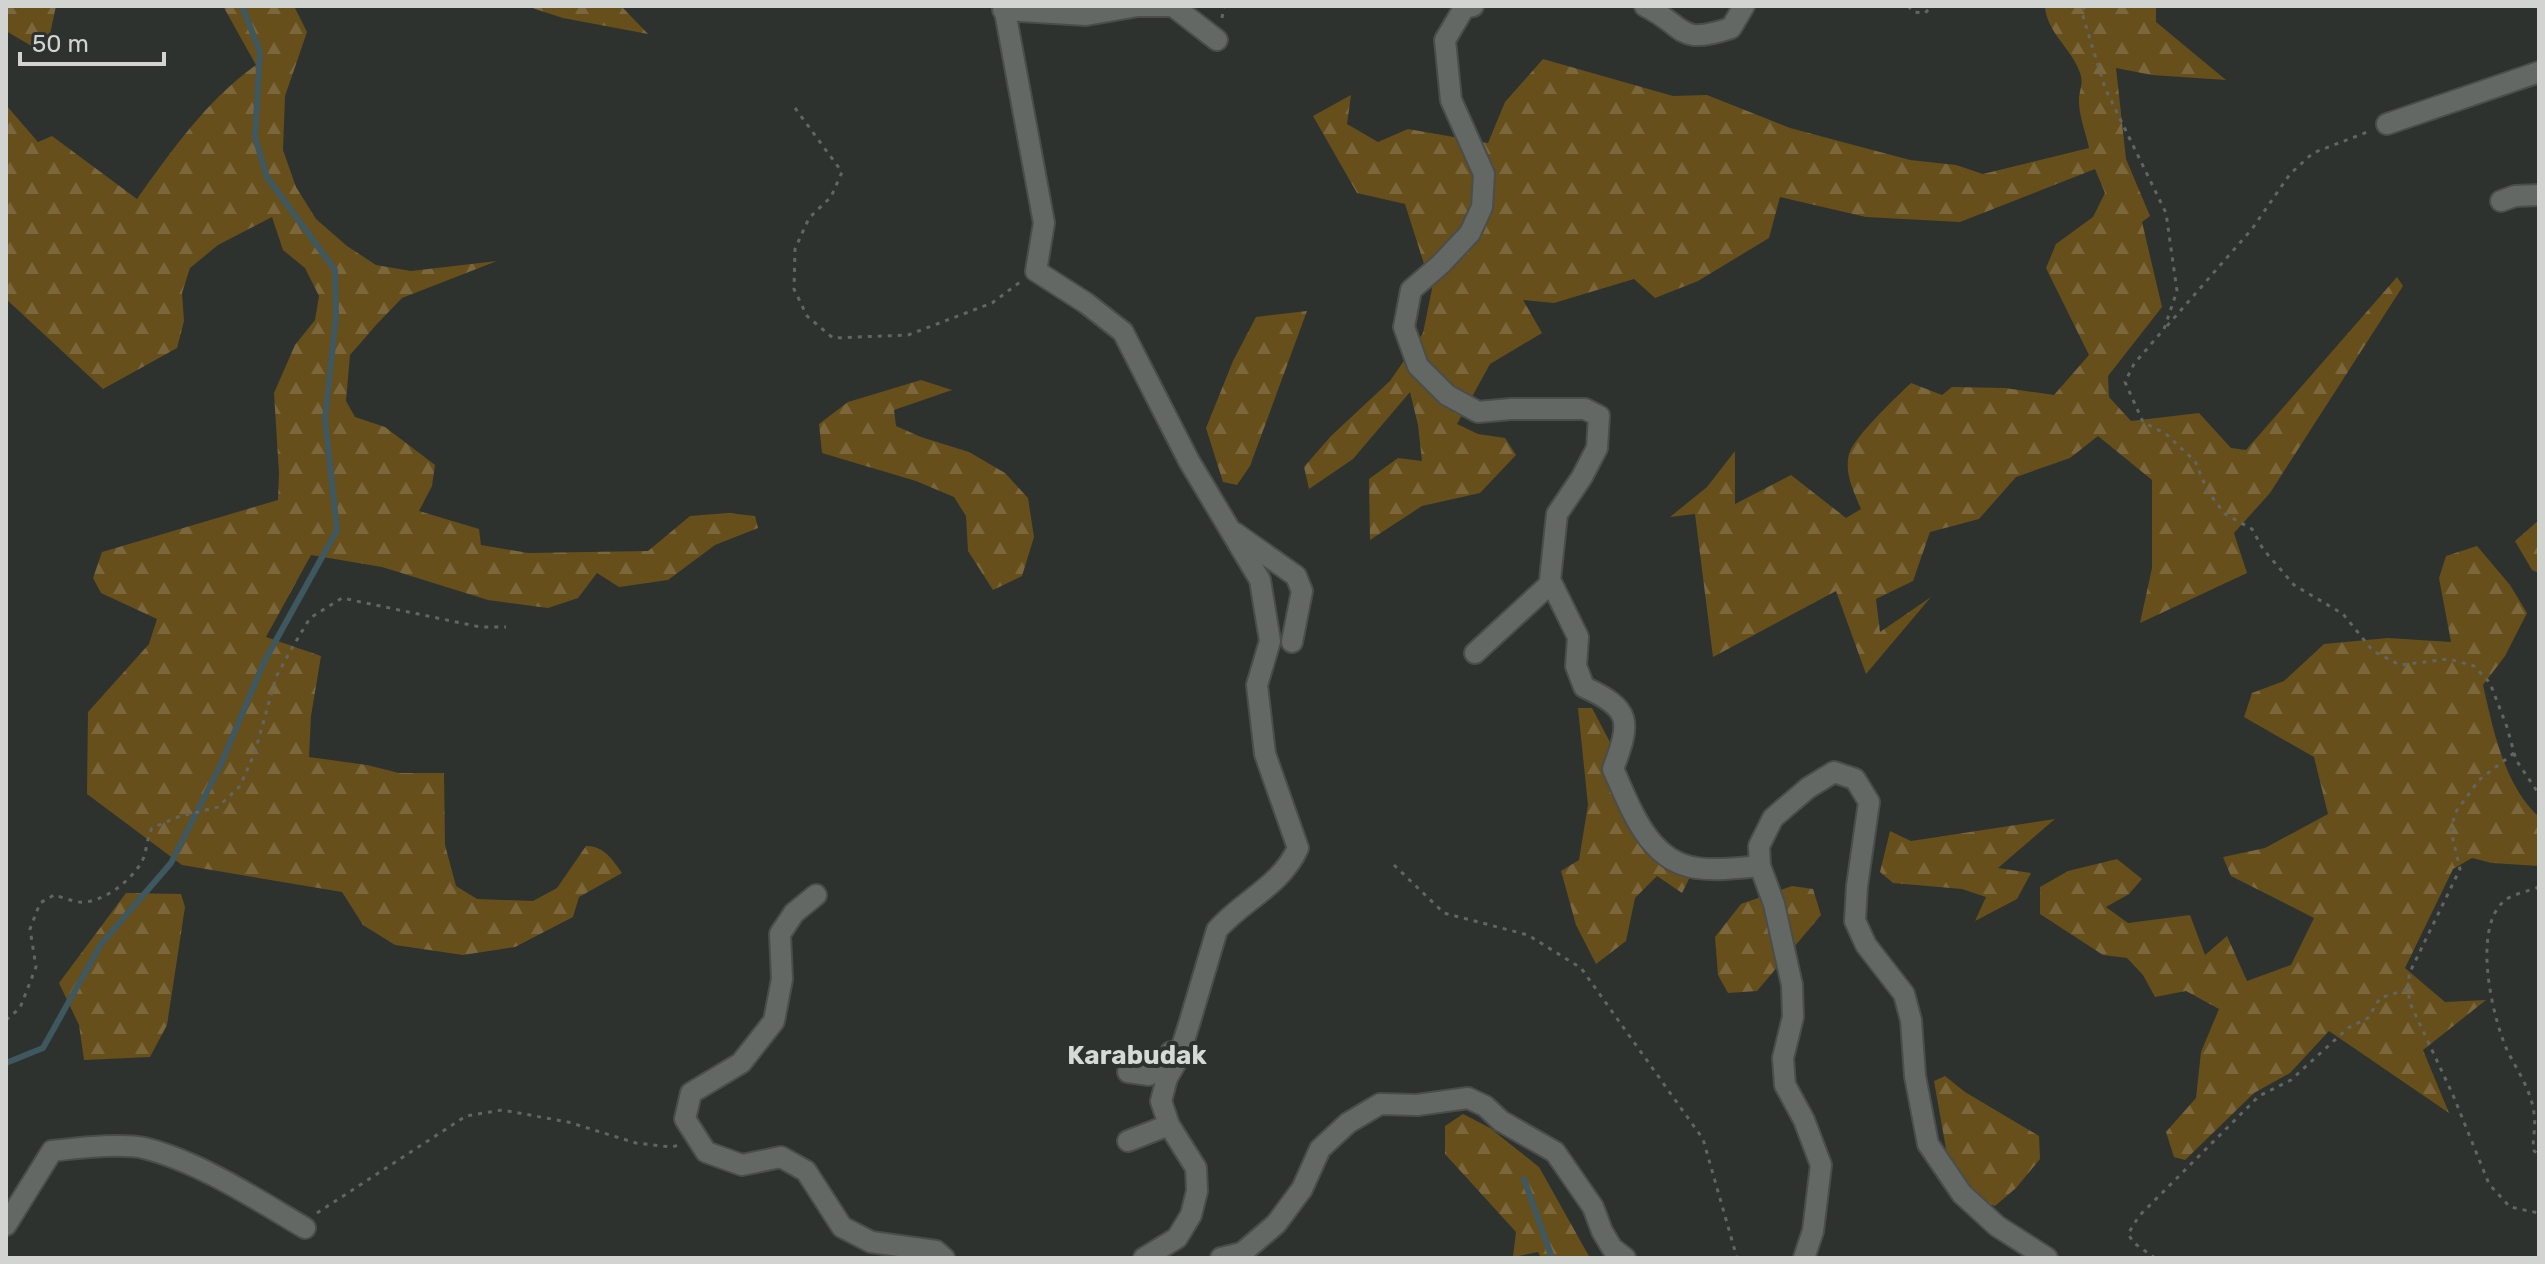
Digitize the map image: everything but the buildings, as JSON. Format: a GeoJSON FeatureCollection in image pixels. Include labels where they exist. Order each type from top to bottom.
{"type":"FeatureCollection","features":[{"type":"Feature","properties":{"kind":"street"},"geometry":{"type":"LineString","coordinates":[[1144,1258],[1177,1238],[1191,1215],[1197,1191],[1196,1168],[1169,1125],[1161,1101],[1167,1078],[1178,1059],[1217,930],[1225,920],[1275,882],[1291,864],[1298,848],[1265,754],[1257,685],[1270,641],[1260,580],[1183,450],[1123,332],[1086,303],[1036,271],[1044,223],[1004,8],[1086,15],[1138,6],[1173,6],[1217,40]]}},
{"type":"Feature","properties":{"kind":"street"},"geometry":{"type":"LineString","coordinates":[[1473,6],[1464,8],[1445,40],[1451,100],[1484,174],[1482,207],[1470,233],[1411,290],[1404,327],[1418,366],[1447,395],[1478,412],[1585,409],[1599,416],[1597,448],[1557,514],[1551,583],[1578,637],[1576,666],[1584,687],[1611,700],[1624,716],[1624,739],[1613,769],[1640,827],[1670,860],[1697,868],[1760,866]]}},
{"type":"Feature","properties":{"kind":"street"},"geometry":{"type":"LineString","coordinates":[[1645,6],[1659,13],[1683,34],[1707,36],[1731,28],[1744,6]]}},
{"type":"Feature","properties":{"kind":"street"},"geometry":{"type":"LineString","coordinates":[[2387,124],[2539,72]]}},
{"type":"Feature","properties":{"kind":"street"},"geometry":{"type":"LineString","coordinates":[[2501,201],[2515,196],[2538,198]]}},
{"type":"Feature","properties":{"kind":"street"},"geometry":{"type":"LineString","coordinates":[[1229,528],[1296,576],[1302,591],[1292,642]]}},
{"type":"Feature","properties":{"kind":"street"},"geometry":{"type":"LineString","coordinates":[[1475,653],[1551,583]]}},
{"type":"Feature","properties":{"kind":"street"},"geometry":{"type":"LineString","coordinates":[[1804,1258],[1813,1231],[1821,1165],[1804,1120],[1785,1085],[1783,1058],[1793,1017],[1792,985],[1774,904],[1760,866],[1759,846],[1773,818],[1808,788],[1834,772],[1855,779],[1869,802],[1855,921],[1866,945],[1904,994],[1911,1020],[1915,1076],[1928,1144],[1962,1194],[1997,1226],[2047,1258]]}},
{"type":"Feature","properties":{"kind":"street"},"geometry":{"type":"LineString","coordinates":[[816,895],[794,913],[780,934],[782,979],[774,1021],[741,1063],[691,1093],[685,1119],[706,1152],[742,1165],[781,1157],[806,1171],[842,1227],[871,1242],[936,1251],[944,1258]]}},
{"type":"Feature","properties":{"kind":"street"},"geometry":{"type":"LineString","coordinates":[[1128,1072],[1149,1075],[1165,1063],[1190,1021]]}},
{"type":"Feature","properties":{"kind":"street"},"geometry":{"type":"LineString","coordinates":[[1221,1258],[1242,1253],[1276,1224],[1302,1189],[1320,1149],[1348,1123],[1380,1104],[1417,1105],[1468,1098],[1555,1152],[1593,1207],[1612,1248],[1625,1258]]}},
{"type":"Feature","properties":{"kind":"street"},"geometry":{"type":"LineString","coordinates":[[1128,1141],[1169,1125]]}},
{"type":"Feature","properties":{"kind":"street"},"geometry":{"type":"LineString","coordinates":[[6,1225],[52,1151],[143,1148],[220,1177],[305,1228]]}},
{"type":"Feature","properties":{"kind":"path"},"geometry":{"type":"LineString","coordinates":[[1908,6],[1914,12],[1925,13],[1932,6]]}},
{"type":"Feature","properties":{"kind":"path"},"geometry":{"type":"LineString","coordinates":[[2085,6],[2082,13],[2105,88],[2169,224],[2177,291],[2164,329]]}},
{"type":"Feature","properties":{"kind":"path"},"geometry":{"type":"LineString","coordinates":[[795,108],[842,172],[831,197],[809,218],[795,249],[794,289],[807,316],[833,338],[908,335],[992,303],[1036,271]]}},
{"type":"Feature","properties":{"kind":"path"},"geometry":{"type":"LineString","coordinates":[[2387,124],[2313,153],[2301,163],[2252,229],[2134,364],[2125,382],[2143,422],[2166,434],[2195,461],[2208,492],[2225,514],[2252,529],[2263,549],[2294,585],[2343,614],[2373,651],[2400,665],[2449,659],[2474,666],[2490,683],[2516,760],[2539,794]]}},
{"type":"Feature","properties":{"kind":"path"},"geometry":{"type":"LineString","coordinates":[[6,1020],[20,1008],[36,967],[30,929],[40,903],[54,895],[80,902],[103,897],[143,862],[145,841],[152,828],[178,817],[218,807],[240,786],[255,752],[276,677],[310,618],[342,598],[480,627],[506,627]]}},
{"type":"Feature","properties":{"kind":"path"},"geometry":{"type":"LineString","coordinates":[[2514,753],[2479,780],[2455,813],[2451,831],[2460,869],[2409,974],[2409,1001],[2459,1107],[2489,1184],[2510,1207],[2539,1213]]}},
{"type":"Feature","properties":{"kind":"path"},"geometry":{"type":"LineString","coordinates":[[1394,865],[1444,913],[1528,935],[1581,968],[1703,1139],[1737,1258]]}},
{"type":"Feature","properties":{"kind":"path"},"geometry":{"type":"LineString","coordinates":[[2539,887],[2505,900],[2494,916],[2487,964],[2490,990],[2506,1048],[2524,1080],[2535,1114],[2533,1150],[2539,1155]]}},
{"type":"Feature","properties":{"kind":"path"},"geometry":{"type":"LineString","coordinates":[[2155,1258],[2134,1243],[2128,1234],[2139,1216],[2259,1096],[2291,1080],[2348,1028],[2368,1018],[2380,998],[2409,989]]}},
{"type":"Feature","properties":{"kind":"path"},"geometry":{"type":"LineString","coordinates":[[305,1228],[322,1208],[466,1116],[502,1110],[568,1122],[636,1143],[671,1147],[699,1141]]}},
{"type":"Feature","properties":{"kind":"green space"},"geometry":{"type":"Polygon","coordinates":[[[6,6],[56,6],[50,34],[35,48],[6,31],[6,6]]]}},
{"type":"Feature","properties":{"kind":"green space"},"geometry":{"type":"Polygon","coordinates":[[[223,6],[294,6],[307,32],[285,96],[283,150],[296,187],[316,219],[347,246],[376,265],[411,271],[497,261],[402,298],[350,355],[346,401],[355,417],[385,427],[435,465],[432,486],[419,511],[479,529],[481,545],[528,553],[648,551],[690,516],[728,513],[755,516],[758,528],[715,545],[668,580],[619,587],[597,573],[578,598],[548,608],[488,600],[382,567],[311,555],[266,637],[321,656],[311,716],[309,757],[399,773],[444,773],[445,845],[456,886],[477,899],[533,901],[557,888],[586,846],[603,851],[622,873],[579,897],[573,917],[515,947],[463,955],[395,945],[363,925],[342,892],[182,865],[87,794],[88,712],[149,644],[157,619],[101,593],[93,578],[102,552],[278,500],[274,393],[295,345],[315,320],[319,296],[305,268],[283,250],[272,217],[218,245],[190,268],[182,293],[184,321],[177,348],[103,389],[6,299],[6,105],[38,142],[52,136],[137,199],[206,110],[256,65],[223,6]]]}},
{"type":"Feature","properties":{"kind":"green space"},"geometry":{"type":"Polygon","coordinates":[[[526,6],[621,6],[648,34],[563,18],[526,6]]]}},
{"type":"Feature","properties":{"kind":"green space"},"geometry":{"type":"Polygon","coordinates":[[[2045,6],[2156,6],[2156,22],[2226,80],[2152,75],[2116,68],[2126,159],[2150,216],[2142,222],[2162,307],[2108,376],[2109,397],[2131,421],[2199,413],[2231,448],[2246,450],[2397,277],[2403,286],[2270,493],[2234,533],[2247,573],[2140,623],[2152,568],[2152,480],[2098,436],[2070,458],[2016,477],[1979,519],[1930,532],[1913,581],[1876,599],[1880,632],[1931,597],[1866,674],[1836,591],[1713,657],[1695,514],[1670,517],[1707,487],[1735,451],[1735,504],[1791,475],[1846,518],[1861,509],[1850,482],[1849,454],[1877,417],[1911,383],[1942,395],[1952,387],[2005,388],[2054,395],[2089,355],[2046,268],[2056,244],[2093,217],[2105,193],[2095,169],[1960,222],[1866,217],[1780,197],[1769,238],[1698,281],[1655,298],[1634,279],[1554,303],[1523,300],[1542,333],[1490,364],[1457,424],[1478,434],[1505,438],[1516,455],[1480,493],[1422,506],[1370,540],[1369,479],[1398,458],[1422,461],[1410,392],[1353,459],[1309,489],[1304,467],[1331,436],[1390,381],[1423,333],[1432,289],[1405,204],[1357,193],[1313,116],[1351,95],[1347,124],[1378,142],[1408,129],[1488,143],[1505,102],[1543,59],[1673,96],[1707,95],[1790,128],[1910,160],[1956,165],[1983,174],[2089,148],[2080,110],[2080,74],[2049,23],[2045,6]]]}},
{"type":"Feature","properties":{"kind":"green space"},"geometry":{"type":"Polygon","coordinates":[[[1307,311],[1250,466],[1237,485],[1223,482],[1206,428],[1233,361],[1256,317],[1307,311]]]}},
{"type":"Feature","properties":{"kind":"green space"},"geometry":{"type":"Polygon","coordinates":[[[921,380],[952,390],[894,410],[896,426],[969,452],[1005,473],[1028,498],[1034,537],[1022,576],[993,590],[968,551],[966,516],[954,497],[916,481],[822,453],[819,424],[848,402],[921,380]]]}},
{"type":"Feature","properties":{"kind":"green space"},"geometry":{"type":"Polygon","coordinates":[[[2539,520],[2539,573],[2532,570],[2515,541],[2539,520]]]}},
{"type":"Feature","properties":{"kind":"green space"},"geometry":{"type":"Polygon","coordinates":[[[2477,546],[2510,585],[2527,613],[2505,656],[2483,685],[2496,738],[2509,773],[2527,804],[2539,817],[2539,866],[2492,863],[2472,858],[2453,869],[2405,968],[2445,1002],[2486,1000],[2423,1050],[2449,1113],[2329,1031],[2290,1073],[2254,1093],[2185,1160],[2174,1157],[2166,1132],[2196,1098],[2201,1052],[2219,1009],[2186,991],[2155,997],[2143,975],[2127,958],[2103,955],[2040,914],[2040,887],[2068,871],[2117,859],[2142,879],[2129,894],[2106,907],[2128,923],[2190,915],[2205,955],[2227,936],[2247,981],[2291,965],[2314,918],[2231,876],[2223,857],[2265,848],[2328,814],[2314,757],[2244,717],[2252,693],[2284,681],[2324,644],[2388,638],[2451,642],[2439,578],[2446,556],[2477,546]]]}},
{"type":"Feature","properties":{"kind":"green space"},"geometry":{"type":"Polygon","coordinates":[[[1578,708],[1592,708],[1611,744],[1603,772],[1637,834],[1691,875],[1682,893],[1657,876],[1635,898],[1626,941],[1596,964],[1576,925],[1561,871],[1579,860],[1588,805],[1578,708]]]}},
{"type":"Feature","properties":{"kind":"green space"},"geometry":{"type":"Polygon","coordinates":[[[2055,819],[1998,868],[2031,873],[2017,899],[1975,921],[1986,897],[1962,889],[1893,883],[1880,872],[1890,831],[1911,841],[2055,819]]]}},
{"type":"Feature","properties":{"kind":"green space"},"geometry":{"type":"Polygon","coordinates":[[[1792,886],[1813,889],[1821,915],[1757,991],[1728,993],[1718,975],[1715,937],[1741,904],[1792,886]]]}},
{"type":"Feature","properties":{"kind":"green space"},"geometry":{"type":"Polygon","coordinates":[[[126,893],[181,894],[185,907],[167,1025],[150,1057],[84,1060],[79,1025],[59,983],[126,893]]]}},
{"type":"Feature","properties":{"kind":"green space"},"geometry":{"type":"Polygon","coordinates":[[[1945,1076],[1965,1092],[2039,1136],[2040,1159],[2016,1188],[1995,1206],[1981,1201],[1948,1160],[1934,1081],[1945,1076]]]}},
{"type":"Feature","properties":{"kind":"green space"},"geometry":{"type":"Polygon","coordinates":[[[1463,1114],[1490,1128],[1539,1167],[1590,1258],[1541,1258],[1538,1252],[1513,1257],[1516,1232],[1445,1154],[1445,1126],[1463,1114]]]}},
{"type":"Feature","properties":{"kind":"waterway"},"geometry":{"type":"LineString","coordinates":[[6,1063],[43,1048],[101,944],[171,863],[221,764],[264,662],[337,530],[325,419],[336,316],[335,270],[267,177],[255,137],[260,52],[242,6]]}},
{"type":"Feature","properties":{"kind":"waterway"},"geometry":{"type":"LineString","coordinates":[[1524,1179],[1552,1258]]}},
{"type":"Feature","properties":{"kind":"district","name":"Karabudak"},"geometry":{"type":"Point","coordinates":[1137,1055]}}]}
